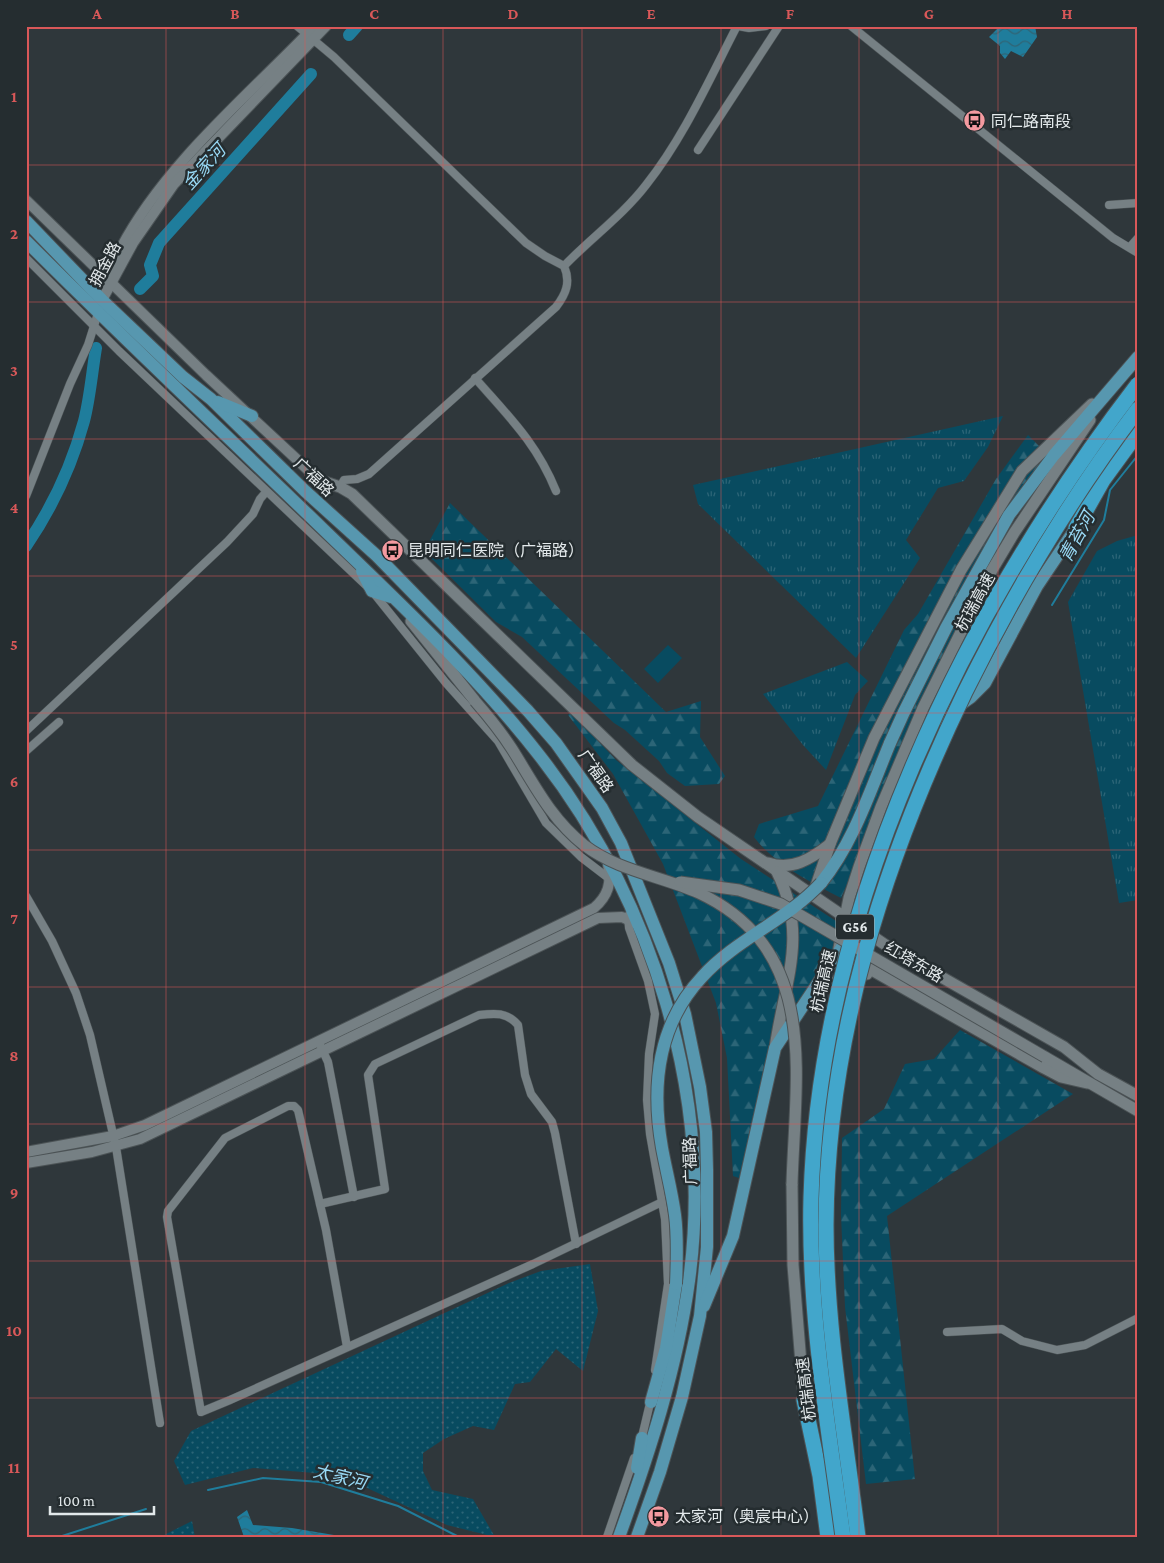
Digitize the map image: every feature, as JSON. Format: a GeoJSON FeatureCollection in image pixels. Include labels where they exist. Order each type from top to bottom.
{"type":"FeatureCollection","features":[{"type":"Feature","properties":{"kind":"highway","name":"杭瑞高速"},"geometry":{"type":"LineString","coordinates":[[843,1537],[818,1348],[811,1226],[817,1109],[828,1035],[843,970],[864,895],[887,832],[919,755],[959,670],[992,607],[1043,518],[1094,442],[1138,384]]}},
{"type":"Feature","properties":{"kind":"highway","name":"杭瑞高速"},"geometry":{"type":"LineString","coordinates":[[858,1537],[832,1331],[826,1226],[833,1111],[844,1038],[858,974],[879,900],[902,838],[944,738],[973,677],[1052,534],[1089,477],[1138,409]]}},
{"type":"Feature","properties":{"kind":"highway"},"geometry":{"type":"LineString","coordinates":[[1076,528],[1103,480],[1138,432]]}},
{"type":"Feature","properties":{"kind":"highway"},"geometry":{"type":"LineString","coordinates":[[804,1400],[820,1476],[828,1537]]}},
{"type":"Feature","properties":{"kind":"main road","name":"广福路"},"geometry":{"type":"LineString","coordinates":[[26,221],[102,300],[183,377],[211,399],[305,491],[376,556],[528,711],[556,743],[602,808],[621,843],[669,963],[685,1014],[700,1086],[706,1132],[708,1218],[700,1316],[682,1398],[660,1472],[637,1537]]}},
{"type":"Feature","properties":{"kind":"main road","name":"广福路"},"geometry":{"type":"LineString","coordinates":[[26,241],[98,313],[357,562],[478,686],[539,756],[584,819],[626,900],[633,921],[656,970],[671,1020],[692,1134],[693,1218],[689,1282],[676,1348],[652,1441],[619,1537]]}},
{"type":"Feature","properties":{"kind":"main road"},"geometry":{"type":"LineString","coordinates":[[651,1402],[666,1348],[676,1284],[676,1223],[660,1139],[657,1108],[659,1064],[668,1030],[682,1001],[710,968],[733,949],[790,912],[821,882],[845,848],[904,712],[946,628],[1009,515],[1054,455],[1138,356]]}},
{"type":"Feature","properties":{"kind":"main road"},"geometry":{"type":"LineString","coordinates":[[838,952],[849,898],[881,807],[923,708],[992,570],[1014,533],[1114,385]]}},
{"type":"Feature","properties":{"kind":"main road"},"geometry":{"type":"LineString","coordinates":[[813,896],[830,844],[874,738],[939,609],[1013,483],[1036,455],[1114,385]]}},
{"type":"Feature","properties":{"kind":"main road"},"geometry":{"type":"LineString","coordinates":[[775,1048],[857,925],[892,830],[940,719],[994,616],[1022,567],[1076,483],[1138,397]]}},
{"type":"Feature","properties":{"kind":"main road"},"geometry":{"type":"LineString","coordinates":[[211,399],[252,416]]}},
{"type":"Feature","properties":{"kind":"main road","name":"红塔东路"},"geometry":{"type":"LineString","coordinates":[[319,480],[340,487],[352,494],[632,765],[698,817],[758,860],[887,946],[1064,1047],[1098,1074],[1138,1096]]}},
{"type":"Feature","properties":{"kind":"main road"},"geometry":{"type":"LineString","coordinates":[[940,719],[971,697],[985,683],[1037,586],[1076,528]]}},
{"type":"Feature","properties":{"kind":"main road"},"geometry":{"type":"LineString","coordinates":[[357,562],[372,591],[393,598],[507,742],[547,807],[567,830],[603,858],[700,894],[732,914],[759,940],[780,973],[792,1008],[797,1049],[792,1184],[794,1265],[804,1400]]}},
{"type":"Feature","properties":{"kind":"main road"},"geometry":{"type":"LineString","coordinates":[[874,738],[923,708]]}},
{"type":"Feature","properties":{"kind":"main road"},"geometry":{"type":"LineString","coordinates":[[758,860],[777,866],[802,862],[830,844]]}},
{"type":"Feature","properties":{"kind":"main road"},"geometry":{"type":"LineString","coordinates":[[700,1316],[714,1288],[733,1236],[790,979],[794,943],[787,898],[777,872]]}},
{"type":"Feature","properties":{"kind":"main road","name":"红塔东路"},"geometry":{"type":"LineString","coordinates":[[658,879],[739,890],[781,904],[1138,1111]]}},
{"type":"Feature","properties":{"kind":"main road"},"geometry":{"type":"LineString","coordinates":[[838,952],[1061,1077],[1087,1083]]}},
{"type":"Feature","properties":{"kind":"main road"},"geometry":{"type":"LineString","coordinates":[[808,998],[843,977],[867,974],[885,977]]}},
{"type":"Feature","properties":{"kind":"main road"},"geometry":{"type":"LineString","coordinates":[[636,1488],[642,1438]]}},
{"type":"Feature","properties":{"kind":"street"},"geometry":{"type":"LineString","coordinates":[[297,26],[311,31],[526,243],[564,266],[568,278],[564,297],[369,474],[357,479],[344,480],[340,487]]}},
{"type":"Feature","properties":{"kind":"street","name":"拥金路"},"geometry":{"type":"LineString","coordinates":[[102,300],[136,222],[167,178],[311,31],[326,26]]}},
{"type":"Feature","properties":{"kind":"street"},"geometry":{"type":"LineString","coordinates":[[564,266],[645,187],[679,137],[738,26],[749,28],[766,26]]}},
{"type":"Feature","properties":{"kind":"street"},"geometry":{"type":"LineString","coordinates":[[698,150],[779,26]]}},
{"type":"Feature","properties":{"kind":"street"},"geometry":{"type":"LineString","coordinates":[[851,26],[1113,238],[1138,253]]}},
{"type":"Feature","properties":{"kind":"street"},"geometry":{"type":"LineString","coordinates":[[26,200],[206,375],[319,480]]}},
{"type":"Feature","properties":{"kind":"street"},"geometry":{"type":"LineString","coordinates":[[1109,205],[1138,203]]}},
{"type":"Feature","properties":{"kind":"street"},"geometry":{"type":"LineString","coordinates":[[1130,247],[1138,238]]}},
{"type":"Feature","properties":{"kind":"street"},"geometry":{"type":"LineString","coordinates":[[26,258],[93,326],[372,591],[446,683],[493,736],[546,823],[581,858],[610,878],[626,900]]}},
{"type":"Feature","properties":{"kind":"street"},"geometry":{"type":"LineString","coordinates":[[26,496],[31,489],[70,384],[88,345],[102,300]]}},
{"type":"Feature","properties":{"kind":"street"},"geometry":{"type":"LineString","coordinates":[[475,378],[529,439],[548,471],[556,491]]}},
{"type":"Feature","properties":{"kind":"street"},"geometry":{"type":"LineString","coordinates":[[26,731],[227,542],[253,514],[260,499],[266,492]]}},
{"type":"Feature","properties":{"kind":"street"},"geometry":{"type":"LineString","coordinates":[[26,751],[59,722]]}},
{"type":"Feature","properties":{"kind":"street"},"geometry":{"type":"LineString","coordinates":[[26,1152],[140,1138],[370,1022],[510,948],[594,908],[605,896],[610,878],[606,860]]}},
{"type":"Feature","properties":{"kind":"street"},"geometry":{"type":"LineString","coordinates":[[26,896],[52,941],[76,993],[90,1036],[114,1141],[160,1423]]}},
{"type":"Feature","properties":{"kind":"street"},"geometry":{"type":"LineString","coordinates":[[370,1022],[515,958],[598,918],[616,916],[633,921],[655,1014],[649,1054],[647,1100],[650,1134],[667,1237],[668,1284],[651,1402],[642,1438],[607,1537]]}},
{"type":"Feature","properties":{"kind":"street"},"geometry":{"type":"LineString","coordinates":[[510,948],[515,958]]}},
{"type":"Feature","properties":{"kind":"street"},"geometry":{"type":"LineString","coordinates":[[320,1204],[386,1189],[368,1075],[370,1069],[375,1064],[479,1015],[496,1013],[506,1015],[518,1025],[525,1075],[531,1094],[552,1122],[576,1244]]}},
{"type":"Feature","properties":{"kind":"street"},"geometry":{"type":"LineString","coordinates":[[321,1046],[328,1062],[354,1197]]}},
{"type":"Feature","properties":{"kind":"street"},"geometry":{"type":"LineString","coordinates":[[347,1347],[320,1204],[298,1110],[294,1106],[288,1106],[225,1138],[172,1203],[167,1218],[200,1412],[347,1347],[576,1244],[662,1202]]}},
{"type":"Feature","properties":{"kind":"street"},"geometry":{"type":"LineString","coordinates":[[26,1164],[114,1141]]}},
{"type":"Feature","properties":{"kind":"street"},"geometry":{"type":"LineString","coordinates":[[947,1332],[1002,1329],[1022,1341],[1057,1350],[1085,1345],[1138,1318]]}},
{"type":"Feature","properties":{"kind":"green space"},"geometry":{"type":"Polygon","coordinates":[[[1003,416],[988,447],[964,481],[938,488],[906,540],[920,558],[856,658],[698,504],[693,485],[1003,416]]]}},
{"type":"Feature","properties":{"kind":"green space"},"geometry":{"type":"Polygon","coordinates":[[[1028,435],[1046,453],[1001,525],[1009,530],[923,695],[874,810],[861,851],[841,898],[794,872],[772,856],[754,837],[759,824],[818,806],[904,630],[918,614],[996,479],[1028,435]]]}},
{"type":"Feature","properties":{"kind":"green space"},"geometry":{"type":"Polygon","coordinates":[[[450,503],[666,712],[701,701],[700,737],[725,776],[719,784],[685,786],[667,773],[659,761],[625,730],[614,723],[522,637],[496,622],[424,551],[450,503]]]}},
{"type":"Feature","properties":{"kind":"green space"},"geometry":{"type":"Polygon","coordinates":[[[1138,535],[1138,900],[1119,903],[1068,602],[1097,551],[1117,541],[1138,535]]]}},
{"type":"Feature","properties":{"kind":"green space"},"geometry":{"type":"Polygon","coordinates":[[[668,645],[682,658],[658,683],[644,669],[668,645]]]}},
{"type":"Feature","properties":{"kind":"green space"},"geometry":{"type":"Polygon","coordinates":[[[847,662],[868,681],[855,695],[826,770],[803,745],[763,694],[847,662]]]}},
{"type":"Feature","properties":{"kind":"green space"},"geometry":{"type":"Polygon","coordinates":[[[571,712],[616,760],[741,859],[839,923],[833,952],[804,994],[773,1029],[739,1178],[733,1176],[727,1058],[716,1003],[663,864],[613,774],[568,715],[571,712]]]}},
{"type":"Feature","properties":{"kind":"green space"},"geometry":{"type":"Polygon","coordinates":[[[960,1030],[1073,1094],[887,1216],[915,1479],[866,1484],[845,1307],[841,1215],[842,1138],[884,1109],[905,1064],[934,1059],[960,1030]]]}},
{"type":"Feature","properties":{"kind":"green space"},"geometry":{"type":"Polygon","coordinates":[[[590,1264],[598,1311],[583,1371],[556,1349],[530,1382],[515,1384],[494,1430],[473,1426],[444,1439],[423,1453],[423,1471],[432,1490],[473,1499],[495,1537],[447,1525],[339,1475],[253,1468],[185,1485],[174,1461],[191,1431],[509,1283],[541,1271],[590,1264]]]}},
{"type":"Feature","properties":{"kind":"green space"},"geometry":{"type":"Polygon","coordinates":[[[192,1521],[195,1537],[160,1537],[192,1521]]]}},
{"type":"Feature","properties":{"kind":"water"},"geometry":{"type":"Polygon","coordinates":[[[1000,26],[1035,26],[1037,37],[1023,57],[1011,51],[1005,59],[1000,53],[1000,46],[989,37],[1000,26]]]}},
{"type":"Feature","properties":{"kind":"water"},"geometry":{"type":"Polygon","coordinates":[[[247,1510],[253,1525],[292,1528],[346,1537],[244,1537],[237,1517],[247,1510]]]}},
{"type":"Feature","properties":{"kind":"waterway","name":"金家河"},"geometry":{"type":"LineString","coordinates":[[349,35],[357,26]]}},
{"type":"Feature","properties":{"kind":"waterway","name":"金家河"},"geometry":{"type":"LineString","coordinates":[[140,289],[153,276],[150,265],[159,243],[311,74]]}},
{"type":"Feature","properties":{"kind":"waterway","name":"金家河"},"geometry":{"type":"LineString","coordinates":[[26,546],[53,501],[74,454],[86,412],[96,348]]}},
{"type":"Feature","properties":{"kind":"waterway","name":"青苔河"},"geometry":{"type":"LineString","coordinates":[[1052,605],[1104,520],[1110,490],[1138,455]]}},
{"type":"Feature","properties":{"kind":"waterway","name":"太家河"},"geometry":{"type":"LineString","coordinates":[[208,1490],[263,1478],[321,1482],[398,1506],[459,1537]]}},
{"type":"Feature","properties":{"kind":"waterway","name":"太家河"},"geometry":{"type":"LineString","coordinates":[[59,1537],[146,1509]]}},
{"type":"Feature","properties":{"kind":"place","name":"同仁路南段"},"geometry":{"type":"Point","coordinates":[975,121]}},
{"type":"Feature","properties":{"kind":"place","name":"昆明同仁医院（广福路）"},"geometry":{"type":"Point","coordinates":[392,550]}},
{"type":"Feature","properties":{"kind":"place","name":"太家河（奥宸中心）"},"geometry":{"type":"Point","coordinates":[659,1516]}}]}
